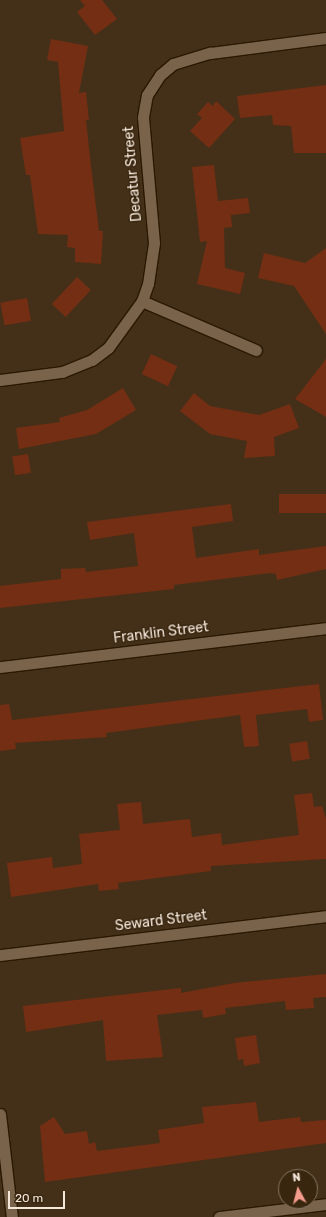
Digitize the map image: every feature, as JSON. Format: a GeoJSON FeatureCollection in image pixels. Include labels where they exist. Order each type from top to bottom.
{"type":"FeatureCollection","features":[{"type":"Feature","properties":{"kind":"street","name":"Decatur Street"},"geometry":{"type":"LineString","coordinates":[[0,380],[62,372],[92,360],[108,348],[142,302],[154,257],[143,147],[143,117],[151,87],[173,64],[210,53],[326,38]]}},
{"type":"Feature","properties":{"kind":"street"},"geometry":{"type":"LineString","coordinates":[[142,302],[256,350]]}},
{"type":"Feature","properties":{"kind":"street","name":"Franklin Street"},"geometry":{"type":"LineString","coordinates":[[0,667],[326,628]]}},
{"type":"Feature","properties":{"kind":"street","name":"Seward Street"},"geometry":{"type":"LineString","coordinates":[[0,955],[326,916]]}},
{"type":"Feature","properties":{"kind":"street"},"geometry":{"type":"LineString","coordinates":[[0,1114],[12,1217]]}},
{"type":"Feature","properties":{"kind":"street"},"geometry":{"type":"LineString","coordinates":[[220,1217],[326,1204]]}},
{"type":"Feature","properties":{"kind":"building"},"geometry":{"type":"Polygon","coordinates":[[[80,0],[102,0],[117,19],[95,35],[77,12],[85,6],[80,0]]]}},
{"type":"Feature","properties":{"kind":"building"},"geometry":{"type":"Polygon","coordinates":[[[51,39],[88,46],[79,93],[86,92],[89,120],[86,120],[91,166],[99,231],[103,231],[101,264],[75,262],[75,248],[67,247],[68,235],[38,234],[30,175],[26,175],[20,138],[64,131],[58,62],[47,60],[51,39]]]}},
{"type":"Feature","properties":{"kind":"building"},"geometry":{"type":"Polygon","coordinates":[[[326,85],[326,153],[294,153],[291,126],[273,125],[272,115],[240,118],[237,96],[326,85]]]}},
{"type":"Feature","properties":{"kind":"building"},"geometry":{"type":"Polygon","coordinates":[[[216,101],[235,119],[209,148],[190,131],[202,118],[197,114],[208,102],[213,106],[216,101]]]}},
{"type":"Feature","properties":{"kind":"building"},"geometry":{"type":"Polygon","coordinates":[[[214,165],[218,201],[248,198],[250,213],[231,215],[232,227],[224,228],[225,268],[245,273],[240,294],[197,284],[207,241],[200,242],[192,167],[214,165]]]}},
{"type":"Feature","properties":{"kind":"building"},"geometry":{"type":"Polygon","coordinates":[[[326,248],[326,334],[294,286],[258,278],[264,253],[305,263],[326,248]]]}},
{"type":"Feature","properties":{"kind":"building"},"geometry":{"type":"Polygon","coordinates":[[[77,277],[91,290],[66,317],[52,304],[77,277]]]}},
{"type":"Feature","properties":{"kind":"building"},"geometry":{"type":"Polygon","coordinates":[[[27,298],[31,321],[4,325],[0,303],[27,298]]]}},
{"type":"Feature","properties":{"kind":"building"},"geometry":{"type":"Polygon","coordinates":[[[151,354],[177,366],[168,386],[142,374],[151,354]]]}},
{"type":"Feature","properties":{"kind":"building"},"geometry":{"type":"Polygon","coordinates":[[[326,359],[326,417],[295,399],[326,359]]]}},
{"type":"Feature","properties":{"kind":"building"},"geometry":{"type":"Polygon","coordinates":[[[123,388],[136,410],[96,434],[19,449],[16,428],[60,422],[59,418],[87,410],[123,388]]]}},
{"type":"Feature","properties":{"kind":"building"},"geometry":{"type":"Polygon","coordinates":[[[194,393],[210,406],[259,415],[290,404],[299,428],[274,437],[275,456],[244,458],[247,441],[210,434],[180,411],[194,393]]]}},
{"type":"Feature","properties":{"kind":"building"},"geometry":{"type":"Polygon","coordinates":[[[28,454],[31,473],[15,475],[12,457],[28,454]]]}},
{"type":"Feature","properties":{"kind":"building"},"geometry":{"type":"Polygon","coordinates":[[[279,494],[326,494],[326,513],[279,513],[279,494]]]}},
{"type":"Feature","properties":{"kind":"building"},"geometry":{"type":"Polygon","coordinates":[[[231,504],[233,521],[192,527],[196,558],[259,549],[259,555],[326,546],[326,569],[277,580],[276,574],[270,573],[174,585],[174,589],[0,608],[0,586],[61,579],[61,569],[85,568],[86,572],[138,566],[134,533],[90,540],[87,522],[231,504]]]}},
{"type":"Feature","properties":{"kind":"building"},"geometry":{"type":"Polygon","coordinates":[[[319,684],[323,720],[309,722],[307,709],[256,715],[259,746],[244,747],[240,715],[106,733],[107,737],[15,743],[16,749],[0,751],[0,705],[9,704],[12,720],[319,684]]]}},
{"type":"Feature","properties":{"kind":"building"},"geometry":{"type":"Polygon","coordinates":[[[307,741],[310,759],[292,762],[289,744],[307,741]]]}},
{"type":"Feature","properties":{"kind":"building"},"geometry":{"type":"Polygon","coordinates":[[[312,793],[314,807],[322,806],[326,819],[326,859],[211,866],[211,871],[118,883],[119,889],[99,891],[98,884],[11,897],[7,863],[52,857],[53,868],[82,864],[79,834],[120,830],[117,804],[141,802],[143,824],[190,819],[192,837],[221,833],[222,845],[299,835],[294,795],[312,793]]]}},
{"type":"Feature","properties":{"kind":"building"},"geometry":{"type":"Polygon","coordinates":[[[326,974],[326,997],[313,998],[314,1008],[286,1010],[285,1001],[225,1008],[226,1014],[203,1018],[202,1010],[157,1015],[163,1057],[106,1061],[103,1020],[26,1032],[23,1006],[181,988],[181,993],[234,983],[326,974]]]}},
{"type":"Feature","properties":{"kind":"building"},"geometry":{"type":"Polygon","coordinates":[[[256,1035],[260,1063],[244,1066],[243,1059],[238,1060],[235,1038],[256,1035]]]}},
{"type":"Feature","properties":{"kind":"building"},"geometry":{"type":"Polygon","coordinates":[[[256,1102],[259,1122],[300,1117],[301,1122],[326,1120],[326,1143],[45,1182],[40,1126],[54,1117],[65,1134],[87,1131],[89,1144],[95,1142],[97,1151],[160,1143],[158,1130],[204,1123],[202,1107],[256,1102]]]}}]}
